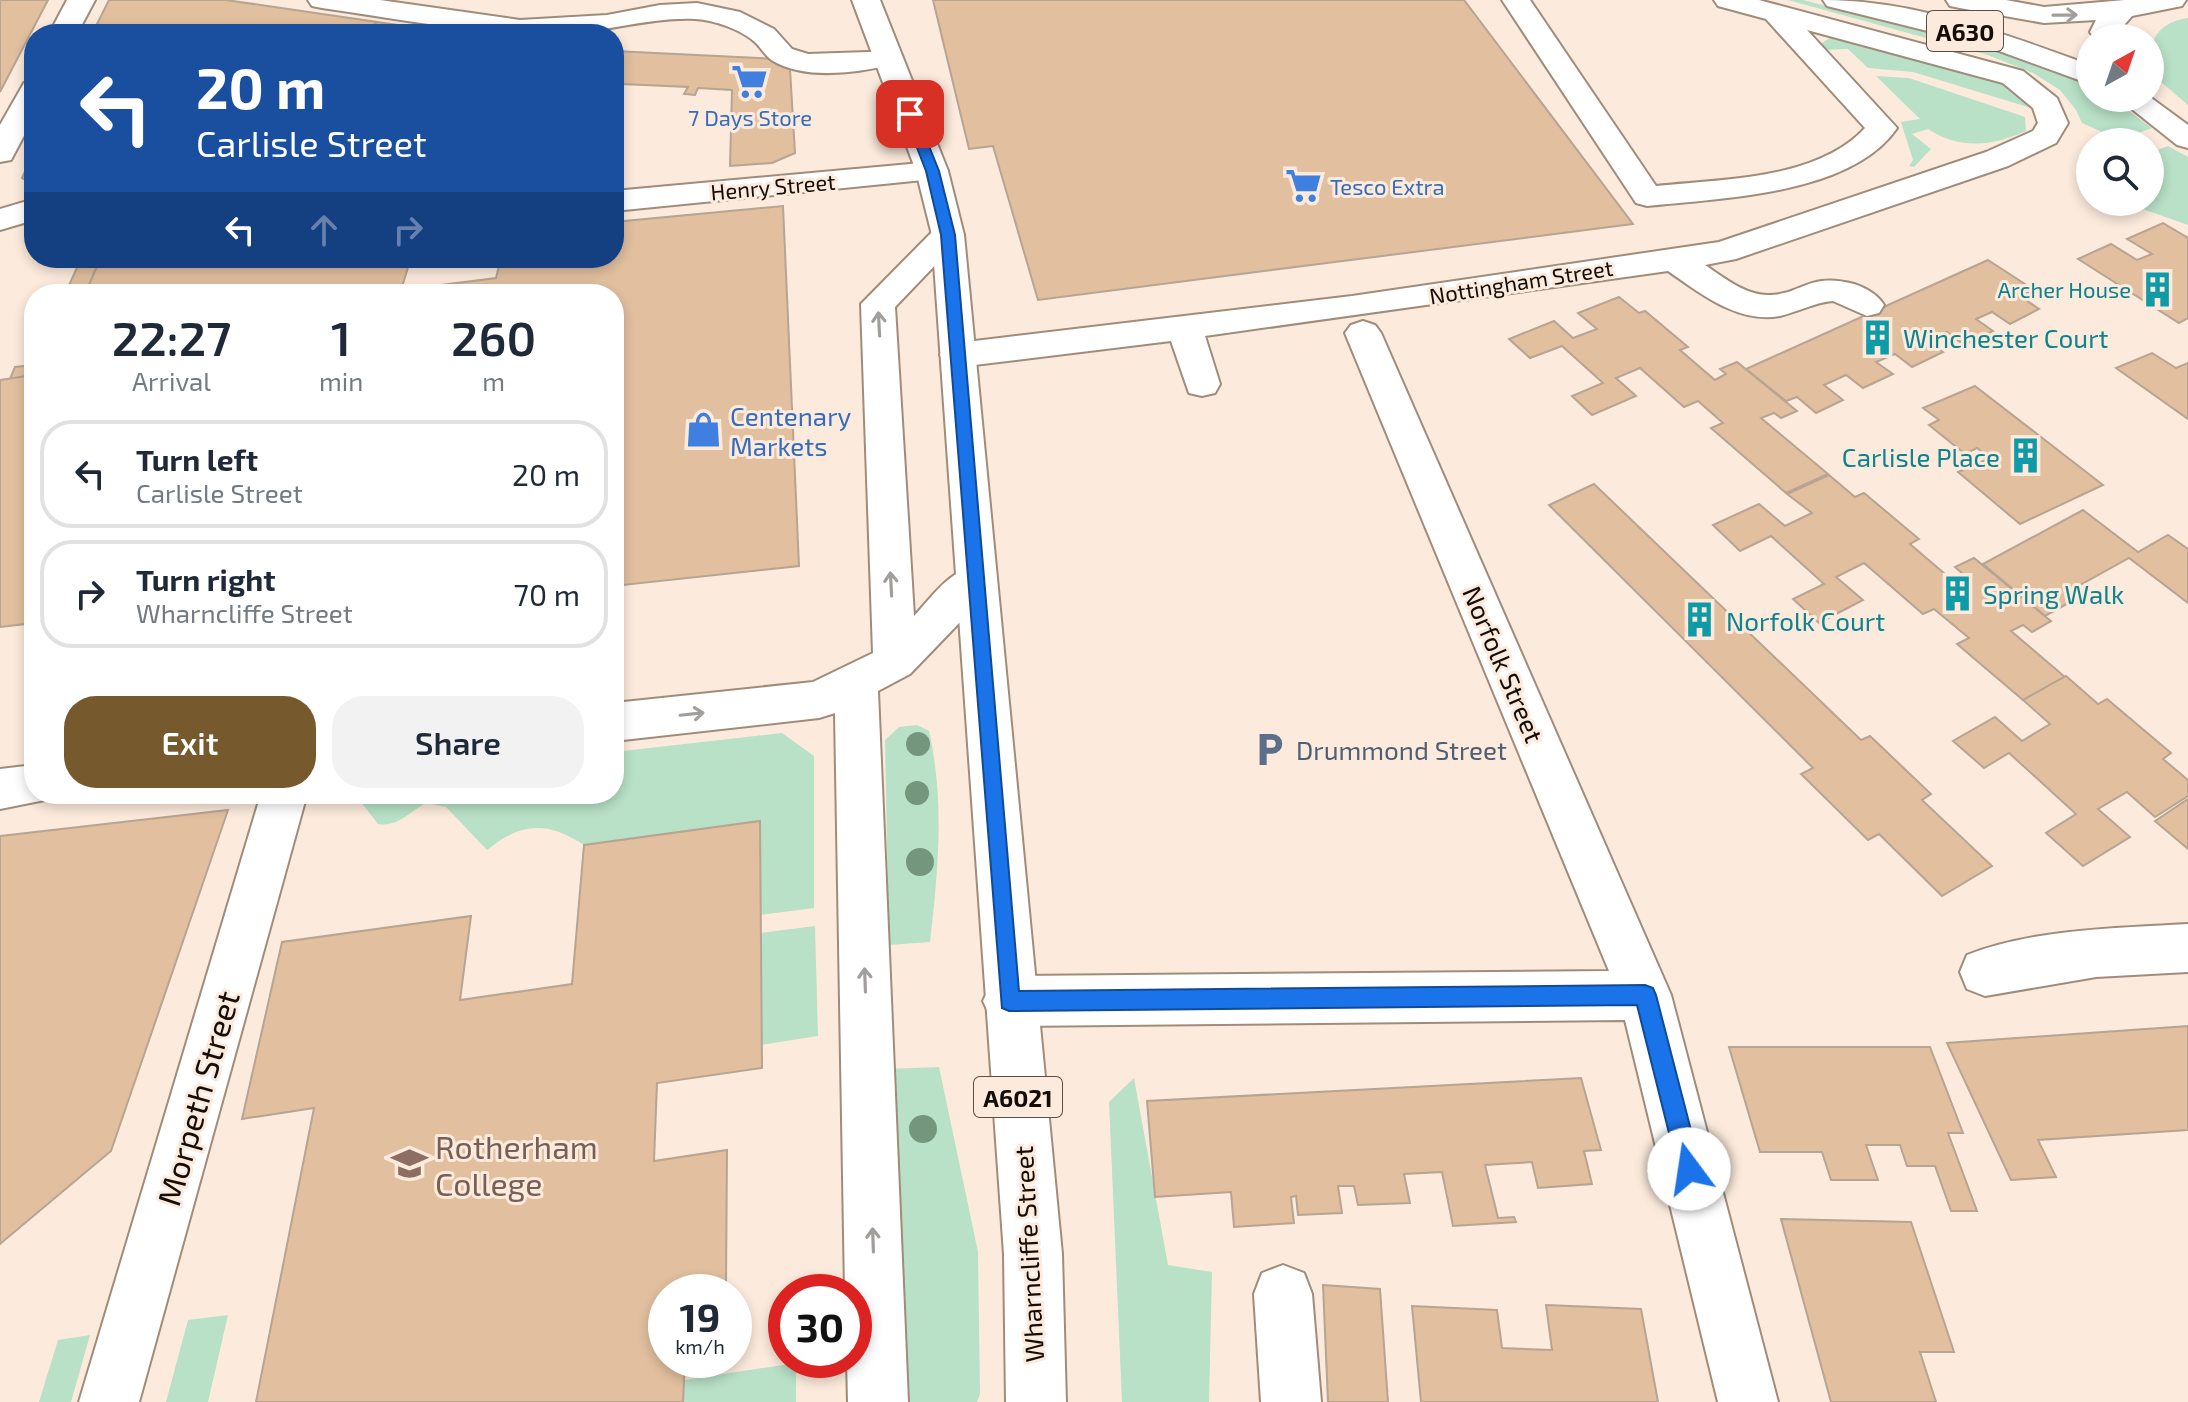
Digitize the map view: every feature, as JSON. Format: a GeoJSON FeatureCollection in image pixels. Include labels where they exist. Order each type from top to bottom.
{"type":"FeatureCollection","features":[{"type":"Feature","properties":{"kind":"street"},"geometry":{"type":"LineString","coordinates":[[68,24],[81,0]]}},
{"type":"Feature","properties":{"kind":"street"},"geometry":{"type":"LineString","coordinates":[[322,0],[492,24]]}},
{"type":"Feature","properties":{"kind":"street","name":"A6021"},"geometry":{"type":"LineString","coordinates":[[845,0],[885,51]]}},
{"type":"Feature","properties":{"kind":"street","name":"A6021"},"geometry":{"type":"LineString","coordinates":[[866,0],[932,171],[948,235],[974,581]]}},
{"type":"Feature","properties":{"kind":"street"},"geometry":{"type":"LineString","coordinates":[[1516,0],[1647,196],[1739,186],[1795,175],[1857,155],[1875,140],[1882,128],[1775,12],[1728,0]]}},
{"type":"Feature","properties":{"kind":"street","name":"A630"},"geometry":{"type":"LineString","coordinates":[[1837,0],[1990,38],[2076,70]]}},
{"type":"Feature","properties":{"kind":"street","name":"A630"},"geometry":{"type":"LineString","coordinates":[[1960,0],[2044,15],[2118,10],[2172,0]]}},
{"type":"Feature","properties":{"kind":"street"},"geometry":{"type":"LineString","coordinates":[[2106,24],[2108,18],[2118,10]]}},
{"type":"Feature","properties":{"kind":"street"},"geometry":{"type":"LineString","coordinates":[[604,24],[660,13],[697,11],[730,18],[764,35],[782,55],[805,62],[828,64],[885,51]]}},
{"type":"Feature","properties":{"kind":"street","name":"Nottingham Street"},"geometry":{"type":"LineString","coordinates":[[958,355],[1185,328],[1724,252],[1997,159],[2045,137],[2053,117],[2035,91],[2013,77],[1775,12]]}},
{"type":"Feature","properties":{"kind":"street"},"geometry":{"type":"LineString","coordinates":[[590,24],[607,23]]}},
{"type":"Feature","properties":{"kind":"street"},"geometry":{"type":"LineString","coordinates":[[0,153],[24,108]]}},
{"type":"Feature","properties":{"kind":"street"},"geometry":{"type":"LineString","coordinates":[[2152,112],[2188,139]]}},
{"type":"Feature","properties":{"kind":"street","name":"Henry Street"},"geometry":{"type":"LineString","coordinates":[[624,200],[932,171]]}},
{"type":"Feature","properties":{"kind":"street"},"geometry":{"type":"LineString","coordinates":[[0,220],[24,212]]}},
{"type":"Feature","properties":{"kind":"street"},"geometry":{"type":"LineString","coordinates":[[878,1402],[878,304],[948,235]]}},
{"type":"Feature","properties":{"kind":"street"},"geometry":{"type":"LineString","coordinates":[[1672,258],[1730,295],[1756,306],[1784,304],[1824,288],[1839,291],[1867,305]]}},
{"type":"Feature","properties":{"kind":"street"},"geometry":{"type":"LineString","coordinates":[[1185,328],[1202,384]]}},
{"type":"Feature","properties":{"kind":"street","name":"Norfolk Street"},"geometry":{"type":"LineString","coordinates":[[1363,333],[1645,995],[1748,1402]]}},
{"type":"Feature","properties":{"kind":"street"},"geometry":{"type":"LineString","coordinates":[[624,721],[819,700],[876,672],[974,581]]}},
{"type":"Feature","properties":{"kind":"street","name":"Wharncliffe Street"},"geometry":{"type":"LineString","coordinates":[[974,581],[995,791],[1009,1001],[1033,1254],[1036,1402]]}},
{"type":"Feature","properties":{"kind":"street"},"geometry":{"type":"LineString","coordinates":[[0,789],[24,786]]}},
{"type":"Feature","properties":{"kind":"street","name":"Morpeth Street"},"geometry":{"type":"LineString","coordinates":[[109,1402],[281,804]]}},
{"type":"Feature","properties":{"kind":"street"},"geometry":{"type":"LineString","coordinates":[[1985,972],[2096,953],[2188,948]]}},
{"type":"Feature","properties":{"kind":"street"},"geometry":{"type":"LineString","coordinates":[[1009,1001],[1645,995]]}},
{"type":"Feature","properties":{"kind":"street"},"geometry":{"type":"LineString","coordinates":[[1283,1294],[1291,1402]]}},
{"type":"Feature","properties":{"kind":"green space"},"geometry":{"type":"Polygon","coordinates":[[[1788,0],[1803,0],[2011,52],[2076,78],[2076,110],[2060,90],[2033,73],[1988,55],[1788,0]]]}},
{"type":"Feature","properties":{"kind":"green space"},"geometry":{"type":"Polygon","coordinates":[[[2188,18],[2188,105],[2164,84],[2164,28],[2188,18]]]}},
{"type":"Feature","properties":{"kind":"green space"},"geometry":{"type":"Polygon","coordinates":[[[1830,38],[1984,74],[2006,84],[2031,108],[1913,72],[1868,68],[1848,49],[1820,50],[1820,44],[1830,38]]]}},
{"type":"Feature","properties":{"kind":"green space"},"geometry":{"type":"Polygon","coordinates":[[[1876,76],[1909,78],[2025,117],[2026,131],[2001,140],[1976,144],[1952,140],[1928,129],[1912,134],[1931,149],[1914,167],[1909,166],[1913,160],[1901,122],[1920,119],[1876,76]]]}},
{"type":"Feature","properties":{"kind":"green space"},"geometry":{"type":"Polygon","coordinates":[[[2077,112],[2130,112],[2152,128],[2093,128],[2082,123],[2077,112]]]}},
{"type":"Feature","properties":{"kind":"green space"},"geometry":{"type":"Polygon","coordinates":[[[2168,146],[2188,157],[2188,225],[2163,216],[2164,148],[2168,146]]]}},
{"type":"Feature","properties":{"kind":"green space"},"geometry":{"type":"Polygon","coordinates":[[[917,725],[929,731],[937,784],[937,863],[930,942],[889,945],[885,740],[899,727],[917,725]]]}},
{"type":"Feature","properties":{"kind":"green space"},"geometry":{"type":"Polygon","coordinates":[[[782,733],[814,756],[814,908],[761,915],[760,821],[584,845],[558,832],[535,828],[511,834],[487,850],[446,807],[431,804],[624,804],[624,751],[782,733]]]}},
{"type":"Feature","properties":{"kind":"green space"},"geometry":{"type":"Polygon","coordinates":[[[362,804],[424,804],[398,821],[378,824],[362,804]]]}},
{"type":"Feature","properties":{"kind":"green space"},"geometry":{"type":"Polygon","coordinates":[[[815,926],[818,1036],[761,1045],[761,933],[815,926]]]}},
{"type":"Feature","properties":{"kind":"green space"},"geometry":{"type":"Polygon","coordinates":[[[939,1067],[978,1252],[980,1394],[977,1402],[895,1402],[887,1069],[939,1067]]]}},
{"type":"Feature","properties":{"kind":"green space"},"geometry":{"type":"Polygon","coordinates":[[[1134,1078],[1168,1265],[1212,1272],[1209,1402],[1122,1402],[1109,1102],[1134,1078]]]}},
{"type":"Feature","properties":{"kind":"green space"},"geometry":{"type":"Polygon","coordinates":[[[228,1315],[208,1402],[166,1402],[188,1320],[228,1315]]]}},
{"type":"Feature","properties":{"kind":"green space"},"geometry":{"type":"Polygon","coordinates":[[[90,1335],[71,1402],[39,1402],[58,1340],[90,1335]]]}},
{"type":"Feature","properties":{"kind":"green space"},"geometry":{"type":"Polygon","coordinates":[[[768,1367],[768,1378],[796,1378],[796,1402],[683,1402],[684,1380],[752,1378],[752,1370],[768,1367]]]}},
{"type":"Feature","properties":{"kind":"building"},"geometry":{"type":"Polygon","coordinates":[[[0,0],[48,0],[35,24],[24,24],[24,46],[0,92],[0,0]]]}},
{"type":"Feature","properties":{"kind":"building"},"geometry":{"type":"Polygon","coordinates":[[[109,0],[226,0],[377,22],[375,24],[97,24],[109,0]]]}},
{"type":"Feature","properties":{"kind":"building","name":"Tesco Extra"},"geometry":{"type":"Polygon","coordinates":[[[933,0],[1464,0],[1633,224],[1038,300],[993,146],[969,149],[933,0]]]}},
{"type":"Feature","properties":{"kind":"building"},"geometry":{"type":"Polygon","coordinates":[[[624,51],[777,59],[790,69],[795,153],[772,163],[730,166],[732,90],[698,88],[695,95],[684,94],[688,87],[624,84],[624,51]]]}},
{"type":"Feature","properties":{"kind":"building","name":"Centenary Markets"},"geometry":{"type":"Polygon","coordinates":[[[783,206],[799,566],[624,585],[624,284],[448,284],[496,278],[498,268],[624,268],[624,221],[783,206]]]}},
{"type":"Feature","properties":{"kind":"building","name":"Archer House"},"geometry":{"type":"Polygon","coordinates":[[[2163,223],[2188,238],[2188,318],[2179,323],[2078,259],[2111,244],[2137,260],[2152,254],[2127,239],[2163,223]]]}},
{"type":"Feature","properties":{"kind":"building","name":"Winchester Court"},"geometry":{"type":"Polygon","coordinates":[[[1988,260],[2034,290],[2020,296],[2039,309],[2010,324],[1992,312],[1976,319],[1993,331],[1964,345],[1947,332],[1928,341],[1943,352],[1912,367],[1895,354],[1876,362],[1893,374],[1863,388],[1846,375],[1824,385],[1843,400],[1816,413],[1797,397],[1786,401],[1746,369],[1988,260]]]}},
{"type":"Feature","properties":{"kind":"building"},"geometry":{"type":"Polygon","coordinates":[[[77,268],[96,268],[89,284],[70,284],[77,268]]]}},
{"type":"Feature","properties":{"kind":"building","name":"Centenary Markets"},"geometry":{"type":"Polygon","coordinates":[[[96,268],[408,268],[403,284],[89,284],[96,268]]]}},
{"type":"Feature","properties":{"kind":"building"},"geometry":{"type":"Polygon","coordinates":[[[1619,297],[1639,313],[1645,311],[1688,347],[1680,350],[1715,380],[1726,374],[1720,369],[1737,362],[1797,411],[1781,418],[1774,413],[1761,418],[1828,474],[1786,493],[1711,428],[1723,423],[1698,401],[1684,407],[1640,368],[1616,378],[1636,396],[1592,415],[1572,396],[1603,383],[1562,346],[1530,358],[1509,339],[1554,321],[1573,338],[1597,329],[1578,313],[1619,297]]]}},
{"type":"Feature","properties":{"kind":"building"},"geometry":{"type":"Polygon","coordinates":[[[2152,353],[2176,368],[2188,363],[2188,419],[2116,368],[2152,353]]]}},
{"type":"Feature","properties":{"kind":"building"},"geometry":{"type":"Polygon","coordinates":[[[24,366],[24,377],[10,379],[15,367],[24,366]]]}},
{"type":"Feature","properties":{"kind":"building"},"geometry":{"type":"Polygon","coordinates":[[[24,376],[24,624],[0,627],[0,380],[24,376]]]}},
{"type":"Feature","properties":{"kind":"building","name":"Carlisle Place"},"geometry":{"type":"Polygon","coordinates":[[[1975,386],[2103,485],[2020,524],[1958,472],[1990,458],[1977,448],[1965,454],[1929,425],[1939,420],[1923,408],[1975,386]]]}},
{"type":"Feature","properties":{"kind":"building","name":"Spring Walk"},"geometry":{"type":"Polygon","coordinates":[[[1829,475],[1855,497],[1864,493],[1919,539],[1910,544],[1952,580],[1964,575],[1955,567],[1974,558],[2051,621],[2032,632],[2023,625],[2011,631],[2065,677],[2023,700],[1957,644],[1969,638],[1934,609],[1923,614],[1864,563],[1836,577],[1863,600],[1819,623],[1793,599],[1824,584],[1771,536],[1740,551],[1713,525],[1759,504],[1785,526],[1812,513],[1787,494],[1829,475]]]}},
{"type":"Feature","properties":{"kind":"building","name":"Norfolk Court"},"geometry":{"type":"Polygon","coordinates":[[[1594,484],[1861,740],[1870,736],[1931,794],[1922,800],[1992,866],[1942,896],[1879,834],[1868,840],[1801,774],[1813,768],[1549,505],[1594,484]]]}},
{"type":"Feature","properties":{"kind":"building"},"geometry":{"type":"Polygon","coordinates":[[[2083,510],[2138,552],[2168,535],[2188,549],[2188,603],[2129,558],[2066,593],[2074,600],[2045,616],[1983,564],[2083,510]]]}},
{"type":"Feature","properties":{"kind":"building","name":"Spring Walk"},"geometry":{"type":"Polygon","coordinates":[[[2066,676],[2098,704],[2107,699],[2171,753],[2163,759],[2188,780],[2188,796],[2155,817],[2127,792],[2098,809],[2130,837],[2083,866],[2046,833],[2076,814],[2009,753],[1984,768],[1953,741],[1995,717],[2022,741],[2050,724],[2023,700],[2066,676]]]}},
{"type":"Feature","properties":{"kind":"building"},"geometry":{"type":"Polygon","coordinates":[[[2188,799],[2188,849],[2155,821],[2188,799]]]}},
{"type":"Feature","properties":{"kind":"building"},"geometry":{"type":"Polygon","coordinates":[[[228,810],[111,1151],[0,1244],[0,836],[228,810]]]}},
{"type":"Feature","properties":{"kind":"building","name":"Rotherham College"},"geometry":{"type":"Polygon","coordinates":[[[760,821],[762,1068],[657,1083],[654,1161],[727,1150],[726,1274],[648,1274],[648,1378],[684,1378],[683,1402],[256,1402],[314,1108],[242,1119],[282,942],[471,916],[460,1000],[572,984],[584,845],[760,821]]]}},
{"type":"Feature","properties":{"kind":"building"},"geometry":{"type":"Polygon","coordinates":[[[2188,1026],[2188,1130],[2038,1140],[2056,1177],[2011,1180],[1947,1043],[2188,1026]]]}},
{"type":"Feature","properties":{"kind":"building"},"geometry":{"type":"Polygon","coordinates":[[[1729,1047],[1930,1047],[1963,1133],[1948,1133],[1977,1211],[1951,1211],[1935,1166],[1907,1166],[1900,1145],[1866,1145],[1878,1180],[1831,1180],[1822,1152],[1760,1152],[1729,1047]]]}},
{"type":"Feature","properties":{"kind":"building"},"geometry":{"type":"Polygon","coordinates":[[[1581,1078],[1601,1150],[1584,1151],[1592,1184],[1538,1188],[1532,1162],[1485,1165],[1498,1218],[1514,1217],[1516,1222],[1453,1226],[1442,1172],[1404,1174],[1410,1203],[1358,1205],[1354,1186],[1338,1186],[1342,1213],[1298,1215],[1296,1196],[1291,1197],[1294,1223],[1234,1227],[1231,1192],[1155,1197],[1147,1101],[1581,1078]]]}},
{"type":"Feature","properties":{"kind":"building"},"geometry":{"type":"Polygon","coordinates":[[[1781,1219],[1911,1222],[1954,1352],[1920,1352],[1936,1402],[1831,1402],[1781,1219]]]}},
{"type":"Feature","properties":{"kind":"building"},"geometry":{"type":"Polygon","coordinates":[[[1323,1285],[1380,1289],[1388,1402],[1328,1402],[1323,1285]]]}},
{"type":"Feature","properties":{"kind":"building"},"geometry":{"type":"Polygon","coordinates":[[[1546,1305],[1641,1309],[1658,1402],[1421,1402],[1412,1306],[1497,1310],[1502,1348],[1552,1350],[1546,1305]]]}},
{"type":"Feature","properties":{"kind":"place","name":"7 Days Store"},"geometry":{"type":"Point","coordinates":[750,81]}},
{"type":"Feature","properties":{"kind":"place","name":"Tesco Extra"},"geometry":{"type":"Point","coordinates":[1304,186]}},
{"type":"Feature","properties":{"kind":"place","name":"Archer House"},"geometry":{"type":"Point","coordinates":[2157,289]}},
{"type":"Feature","properties":{"kind":"place","name":"Winchester Court"},"geometry":{"type":"Point","coordinates":[1877,337]}},
{"type":"Feature","properties":{"kind":"place","name":"Centenary Markets"},"geometry":{"type":"Point","coordinates":[704,430]}},
{"type":"Feature","properties":{"kind":"place","name":"Carlisle Place"},"geometry":{"type":"Point","coordinates":[2026,456]}},
{"type":"Feature","properties":{"kind":"place","name":"Spring Walk"},"geometry":{"type":"Point","coordinates":[1957,593]}},
{"type":"Feature","properties":{"kind":"place","name":"Norfolk Court"},"geometry":{"type":"Point","coordinates":[1700,620]}},
{"type":"Feature","properties":{"kind":"place","name":"Drummond Street"},"geometry":{"type":"Point","coordinates":[1270,749]}},
{"type":"Feature","properties":{"kind":"place","name":"Rotherham College"},"geometry":{"type":"Point","coordinates":[409,1164]}},
{"type":"Feature","properties":{"kind":"route"},"geometry":{"type":"LineString","coordinates":[[910,114],[932,171],[948,235],[974,581],[995,791],[1009,1001],[1645,995],[1689,1169]]}}]}
